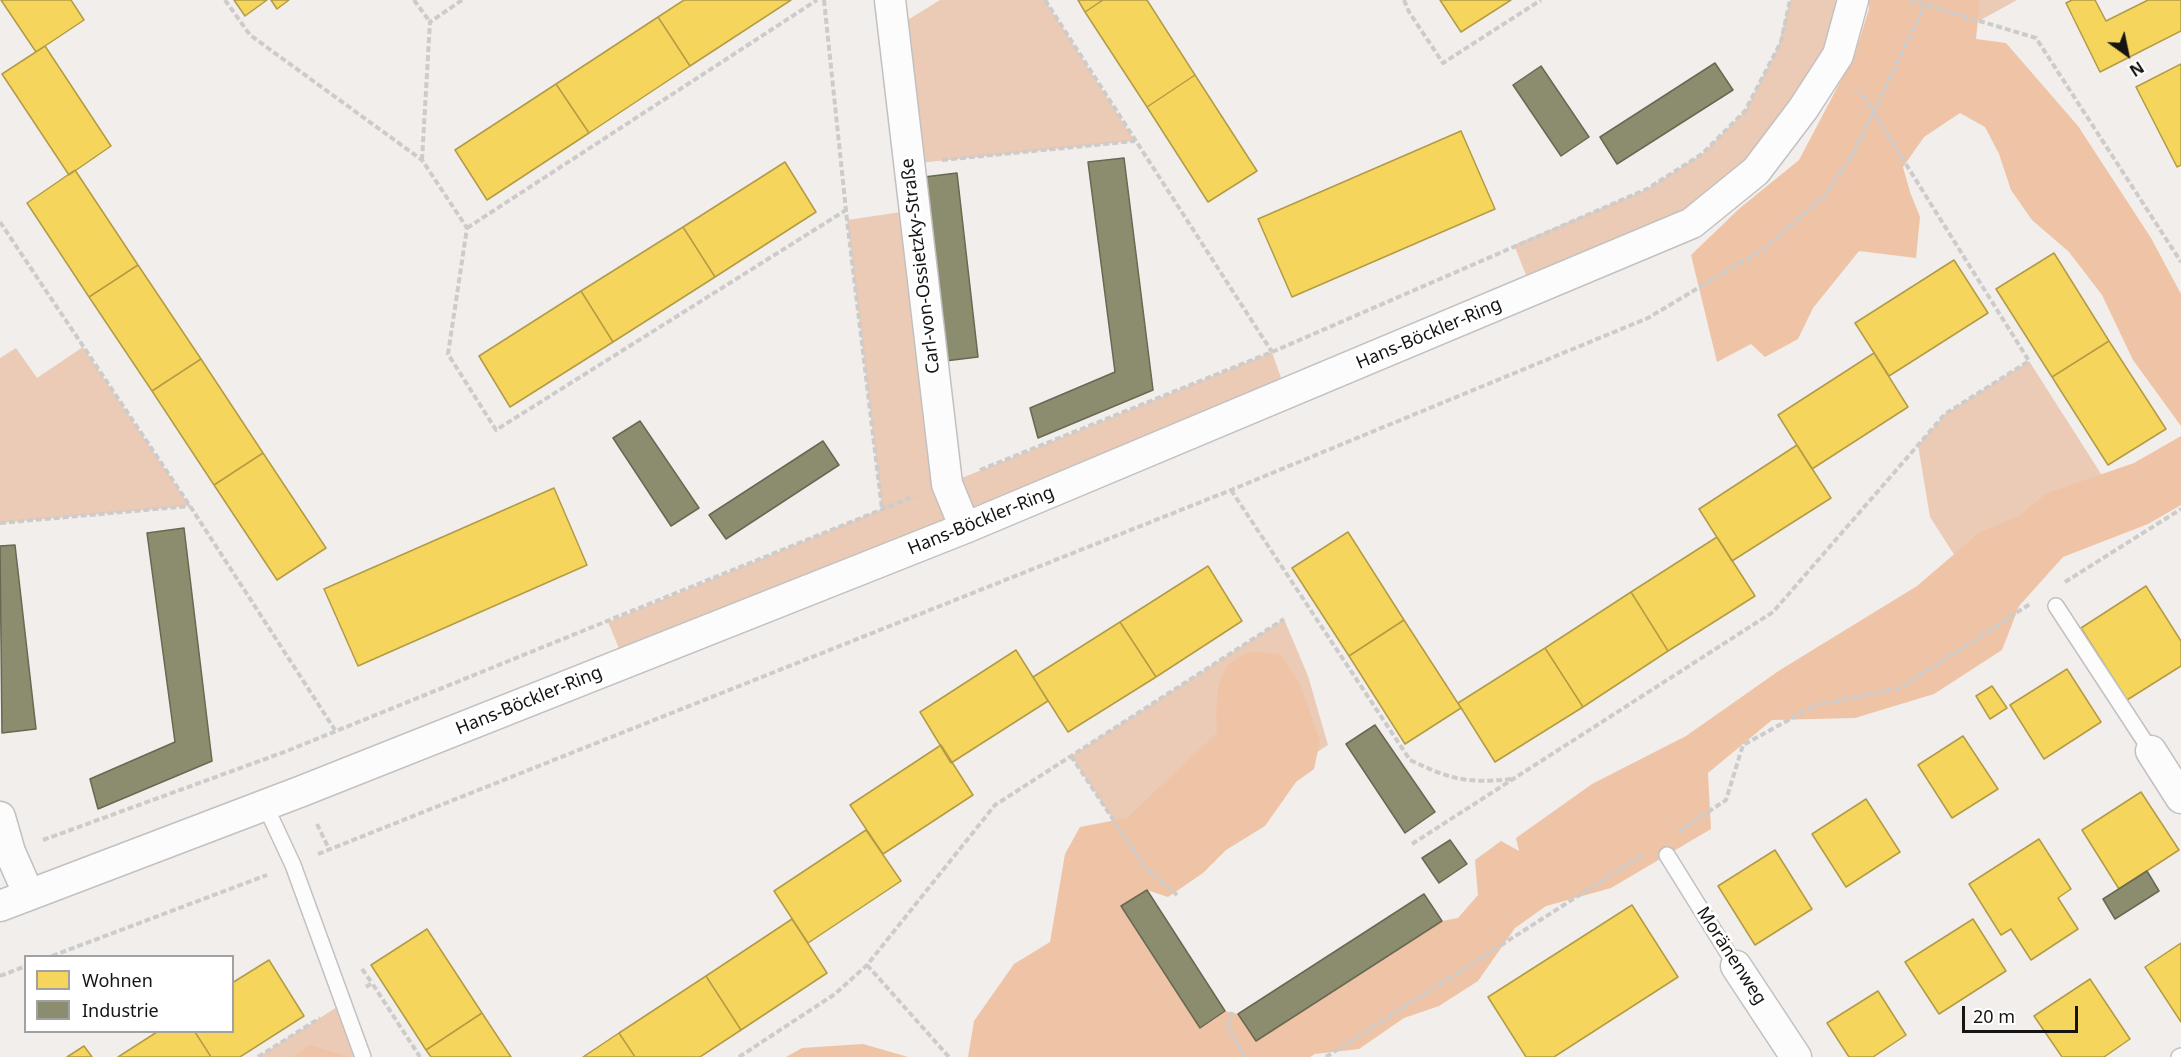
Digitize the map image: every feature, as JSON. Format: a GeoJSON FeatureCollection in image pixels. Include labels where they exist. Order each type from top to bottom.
{"type":"FeatureCollection","features":[{"type":"Feature","properties":{"kind":"street","name":"Carl-von-Ossietzky-Straße"},"geometry":{"type":"LineString","coordinates":[[890,0],[947,484],[965,528]]}},
{"type":"Feature","properties":{"kind":"street","name":"Hans-Böckler-Ring"},"geometry":{"type":"LineString","coordinates":[[0,906],[266,805],[965,528],[1692,223],[1756,171],[1803,109],[1838,55],[1853,0]]}},
{"type":"Feature","properties":{"kind":"street"},"geometry":{"type":"LineString","coordinates":[[2151,751],[2181,798]]}},
{"type":"Feature","properties":{"kind":"street"},"geometry":{"type":"LineString","coordinates":[[0,816],[10,852],[29,895]]}},
{"type":"Feature","properties":{"kind":"street","name":"Moränenweg"},"geometry":{"type":"LineString","coordinates":[[1736,966],[1796,1057]]}},
{"type":"Feature","properties":{"kind":"lane"},"geometry":{"type":"LineString","coordinates":[[2056,606],[2151,751]]}},
{"type":"Feature","properties":{"kind":"lane"},"geometry":{"type":"LineString","coordinates":[[266,805],[293,865],[363,1057]]}},
{"type":"Feature","properties":{"kind":"lane","name":"Moränenweg"},"geometry":{"type":"LineString","coordinates":[[1667,855],[1736,966]]}},
{"type":"Feature","properties":{"kind":"path"},"geometry":{"type":"LineString","coordinates":[[225,0],[250,35],[422,160],[467,228],[448,354],[496,430],[846,210]]}},
{"type":"Feature","properties":{"kind":"path"},"geometry":{"type":"LineString","coordinates":[[414,0],[430,22],[422,160]]}},
{"type":"Feature","properties":{"kind":"path"},"geometry":{"type":"LineString","coordinates":[[430,22],[462,0]]}},
{"type":"Feature","properties":{"kind":"path"},"geometry":{"type":"LineString","coordinates":[[467,228],[817,0]]}},
{"type":"Feature","properties":{"kind":"path"},"geometry":{"type":"LineString","coordinates":[[824,0],[846,210],[882,509]]}},
{"type":"Feature","properties":{"kind":"path"},"geometry":{"type":"LineString","coordinates":[[1045,0],[1272,352]]}},
{"type":"Feature","properties":{"kind":"path"},"geometry":{"type":"LineString","coordinates":[[1404,0],[1409,12],[1443,63],[1541,0]]}},
{"type":"Feature","properties":{"kind":"path"},"geometry":{"type":"LineString","coordinates":[[10,852],[287,751],[608,622],[1272,352],[1647,189],[1702,154],[1745,111],[1781,42],[1790,0]]}},
{"type":"Feature","properties":{"kind":"path"},"geometry":{"type":"LineString","coordinates":[[1910,0],[2036,38],[2181,262]]}},
{"type":"Feature","properties":{"kind":"path"},"geometry":{"type":"LineString","coordinates":[[57,955],[293,865],[1231,490],[1648,318],[1765,248],[1825,195],[1852,156],[1895,62],[1925,5]]}},
{"type":"Feature","properties":{"kind":"path"},"geometry":{"type":"LineString","coordinates":[[1412,844],[1773,612],[1945,414],[2029,361],[1838,55]]}},
{"type":"Feature","properties":{"kind":"path"},"geometry":{"type":"LineString","coordinates":[[909,164],[1136,141]]}},
{"type":"Feature","properties":{"kind":"path"},"geometry":{"type":"LineString","coordinates":[[0,222],[190,506],[335,730]]}},
{"type":"Feature","properties":{"kind":"path"},"geometry":{"type":"LineString","coordinates":[[1231,490],[1410,760],[1439,774],[1470,783],[1512,779]]}},
{"type":"Feature","properties":{"kind":"path"},"geometry":{"type":"LineString","coordinates":[[0,523],[190,506]]}},
{"type":"Feature","properties":{"kind":"path"},"geometry":{"type":"LineString","coordinates":[[2056,587],[2181,509]]}},
{"type":"Feature","properties":{"kind":"path"},"geometry":{"type":"LineString","coordinates":[[1669,838],[1726,800],[1743,745],[1816,705],[1900,687],[2037,599]]}},
{"type":"Feature","properties":{"kind":"path"},"geometry":{"type":"LineString","coordinates":[[739,1057],[835,994],[867,965],[995,805],[1284,619]]}},
{"type":"Feature","properties":{"kind":"path"},"geometry":{"type":"LineString","coordinates":[[1071,756],[1144,866],[1177,895]]}},
{"type":"Feature","properties":{"kind":"path"},"geometry":{"type":"LineString","coordinates":[[1326,1057],[1649,850]]}},
{"type":"Feature","properties":{"kind":"path"},"geometry":{"type":"LineString","coordinates":[[867,965],[949,1057]]}},
{"type":"Feature","properties":{"kind":"path"},"geometry":{"type":"LineString","coordinates":[[0,976],[24,967]]}},
{"type":"Feature","properties":{"kind":"path"},"geometry":{"type":"LineString","coordinates":[[1232,1012],[1228,1026],[1245,1057]]}},
{"type":"Feature","properties":{"kind":"shaded area"},"geometry":{"type":"Polygon","coordinates":[[[940,0],[1045,0],[1135,141],[909,164],[893,29],[940,0]]]}},
{"type":"Feature","properties":{"kind":"shaded area"},"geometry":{"type":"Polygon","coordinates":[[[1790,0],[1853,0],[1838,55],[1692,223],[1532,290],[1514,245],[1647,189],[1702,154],[1745,111],[1778,47],[1790,0]]]}},
{"type":"Feature","properties":{"kind":"shaded area"},"geometry":{"type":"Polygon","coordinates":[[[1869,0],[1980,0],[1976,39],[2006,43],[2078,126],[2151,238],[2181,294],[2181,426],[2133,360],[2102,295],[2069,252],[2032,220],[2011,190],[1999,154],[1985,127],[1960,113],[1924,137],[1903,167],[1920,217],[1916,258],[1859,251],[1813,308],[1798,339],[1765,357],[1751,344],[1717,362],[1691,255],[1740,208],[1799,160],[1855,54],[1869,9],[1869,0]]]}},
{"type":"Feature","properties":{"kind":"shaded area"},"geometry":{"type":"Polygon","coordinates":[[[1980,0],[2017,0],[1977,22],[1980,0]]]}},
{"type":"Feature","properties":{"kind":"shaded area"},"geometry":{"type":"Polygon","coordinates":[[[915,210],[947,484],[1272,352],[1287,395],[625,663],[608,622],[882,509],[847,220],[915,210]]]}},
{"type":"Feature","properties":{"kind":"shaded area"},"geometry":{"type":"Polygon","coordinates":[[[83,347],[190,506],[0,523],[0,358],[16,348],[37,378],[83,347]]]}},
{"type":"Feature","properties":{"kind":"shaded area"},"geometry":{"type":"Polygon","coordinates":[[[2029,361],[2103,477],[1962,567],[1930,517],[1918,445],[1945,414],[2029,361]]]}},
{"type":"Feature","properties":{"kind":"shaded area"},"geometry":{"type":"Polygon","coordinates":[[[2181,436],[2181,505],[2148,524],[2063,557],[2019,606],[2002,650],[1934,694],[1855,718],[1772,720],[1708,773],[1711,829],[1611,888],[1546,906],[1515,928],[1478,981],[1439,1006],[1404,1018],[1359,1049],[1315,1054],[1310,1057],[968,1057],[974,1021],[1014,964],[1050,942],[1065,854],[1080,827],[1127,818],[1217,733],[1216,710],[1219,686],[1228,666],[1237,658],[1251,652],[1280,654],[1300,684],[1320,741],[1314,769],[1296,782],[1265,826],[1226,850],[1203,873],[1168,897],[1147,890],[1121,907],[1200,1027],[1225,1011],[1238,1014],[1256,1041],[1442,921],[1458,918],[1478,895],[1475,860],[1501,841],[1519,851],[1516,838],[1592,784],[1686,736],[1780,670],[1917,586],[1980,532],[2019,516],[2047,493],[2134,463],[2181,436]]]}},
{"type":"Feature","properties":{"kind":"shaded area"},"geometry":{"type":"Polygon","coordinates":[[[1284,619],[1308,676],[1328,745],[1143,865],[1071,756],[1284,619]]]}},
{"type":"Feature","properties":{"kind":"shaded area"},"geometry":{"type":"Polygon","coordinates":[[[345,1002],[363,1057],[258,1057],[345,1002]]]}},
{"type":"Feature","properties":{"kind":"shaded area"},"geometry":{"type":"Polygon","coordinates":[[[863,1044],[908,1057],[786,1057],[802,1048],[863,1044]]]}},
{"type":"Feature","properties":{"kind":"shaded area"},"geometry":{"type":"Polygon","coordinates":[[[310,1045],[350,1057],[294,1057],[310,1045]]]}},
{"type":"Feature","properties":{"kind":"building: Wohnen"},"geometry":{"type":"Polygon","coordinates":[[[1,0],[71,0],[84,20],[36,52],[1,0]]]}},
{"type":"Feature","properties":{"kind":"building: Wohnen"},"geometry":{"type":"Polygon","coordinates":[[[234,0],[267,0],[245,16],[234,0]]]}},
{"type":"Feature","properties":{"kind":"building: Wohnen"},"geometry":{"type":"Polygon","coordinates":[[[271,0],[289,0],[277,9],[271,0]]]}},
{"type":"Feature","properties":{"kind":"building: Wohnen"},"geometry":{"type":"Polygon","coordinates":[[[684,0],[791,0],[690,66],[658,17],[684,0]]]}},
{"type":"Feature","properties":{"kind":"building: Wohnen"},"geometry":{"type":"Polygon","coordinates":[[[1078,0],[1103,0],[1085,12],[1078,0]]]}},
{"type":"Feature","properties":{"kind":"building: Wohnen"},"geometry":{"type":"Polygon","coordinates":[[[1103,0],[1147,0],[1195,75],[1147,107],[1085,12],[1103,0]]]}},
{"type":"Feature","properties":{"kind":"building: Wohnen"},"geometry":{"type":"Polygon","coordinates":[[[1440,0],[1511,0],[1461,32],[1440,0]]]}},
{"type":"Feature","properties":{"kind":"building: Wohnen"},"geometry":{"type":"Polygon","coordinates":[[[2072,0],[2095,0],[2106,21],[2148,0],[2181,0],[2181,31],[2100,72],[2066,3],[2072,0]]]}},
{"type":"Feature","properties":{"kind":"building: Wohnen"},"geometry":{"type":"Polygon","coordinates":[[[658,17],[690,66],[589,133],[556,84],[658,17]]]}},
{"type":"Feature","properties":{"kind":"building: Wohnen"},"geometry":{"type":"Polygon","coordinates":[[[45,46],[111,146],[69,175],[2,74],[45,46]]]}},
{"type":"Feature","properties":{"kind":"building: Wohnen"},"geometry":{"type":"Polygon","coordinates":[[[2181,64],[2181,165],[2177,167],[2136,87],[2181,64]]]}},
{"type":"Feature","properties":{"kind":"building: Wohnen"},"geometry":{"type":"Polygon","coordinates":[[[1195,75],[1257,171],[1208,202],[1147,107],[1195,75]]]}},
{"type":"Feature","properties":{"kind":"building: Wohnen"},"geometry":{"type":"Polygon","coordinates":[[[556,84],[589,133],[487,200],[455,150],[556,84]]]}},
{"type":"Feature","properties":{"kind":"building: Wohnen"},"geometry":{"type":"Polygon","coordinates":[[[1461,131],[1495,209],[1292,297],[1258,219],[1461,131]]]}},
{"type":"Feature","properties":{"kind":"building: Wohnen"},"geometry":{"type":"Polygon","coordinates":[[[785,162],[816,212],[715,277],[683,227],[785,162]]]}},
{"type":"Feature","properties":{"kind":"building: Wohnen"},"geometry":{"type":"Polygon","coordinates":[[[75,170],[138,265],[89,297],[27,203],[75,170]]]}},
{"type":"Feature","properties":{"kind":"building: Wohnen"},"geometry":{"type":"Polygon","coordinates":[[[683,227],[715,277],[613,342],[581,291],[683,227]]]}},
{"type":"Feature","properties":{"kind":"building: Wohnen"},"geometry":{"type":"Polygon","coordinates":[[[2054,253],[2109,341],[2052,377],[1996,289],[2054,253]]]}},
{"type":"Feature","properties":{"kind":"building: Wohnen"},"geometry":{"type":"Polygon","coordinates":[[[1954,260],[1988,313],[1889,376],[1855,323],[1954,260]]]}},
{"type":"Feature","properties":{"kind":"building: Wohnen"},"geometry":{"type":"Polygon","coordinates":[[[138,265],[201,359],[152,391],[89,297],[138,265]]]}},
{"type":"Feature","properties":{"kind":"building: Wohnen"},"geometry":{"type":"Polygon","coordinates":[[[581,291],[613,342],[510,407],[479,356],[581,291]]]}},
{"type":"Feature","properties":{"kind":"building: Wohnen"},"geometry":{"type":"Polygon","coordinates":[[[2109,341],[2166,429],[2108,465],[2052,377],[2109,341]]]}},
{"type":"Feature","properties":{"kind":"building: Wohnen"},"geometry":{"type":"Polygon","coordinates":[[[1874,353],[1908,407],[1812,469],[1778,415],[1874,353]]]}},
{"type":"Feature","properties":{"kind":"building: Wohnen"},"geometry":{"type":"Polygon","coordinates":[[[201,359],[263,453],[214,485],[152,391],[201,359]]]}},
{"type":"Feature","properties":{"kind":"building: Wohnen"},"geometry":{"type":"Polygon","coordinates":[[[1797,445],[1831,498],[1732,561],[1699,509],[1797,445]]]}},
{"type":"Feature","properties":{"kind":"building: Wohnen"},"geometry":{"type":"Polygon","coordinates":[[[263,453],[326,548],[277,580],[214,485],[263,453]]]}},
{"type":"Feature","properties":{"kind":"building: Wohnen"},"geometry":{"type":"Polygon","coordinates":[[[554,488],[587,565],[358,666],[324,589],[554,488]]]}},
{"type":"Feature","properties":{"kind":"building: Wohnen"},"geometry":{"type":"Polygon","coordinates":[[[1348,532],[1404,620],[1349,656],[1292,568],[1348,532]]]}},
{"type":"Feature","properties":{"kind":"building: Wohnen"},"geometry":{"type":"Polygon","coordinates":[[[1717,537],[1755,596],[1668,651],[1631,592],[1717,537]]]}},
{"type":"Feature","properties":{"kind":"building: Wohnen"},"geometry":{"type":"Polygon","coordinates":[[[1208,566],[1242,621],[1156,677],[1120,622],[1208,566]]]}},
{"type":"Feature","properties":{"kind":"building: Wohnen"},"geometry":{"type":"Polygon","coordinates":[[[2146,586],[2181,641],[2181,666],[2127,700],[2081,628],[2146,586]]]}},
{"type":"Feature","properties":{"kind":"building: Wohnen"},"geometry":{"type":"Polygon","coordinates":[[[1631,592],[1668,651],[1583,707],[1545,648],[1631,592]]]}},
{"type":"Feature","properties":{"kind":"building: Wohnen"},"geometry":{"type":"Polygon","coordinates":[[[1404,620],[1461,708],[1405,744],[1349,656],[1404,620]]]}},
{"type":"Feature","properties":{"kind":"building: Wohnen"},"geometry":{"type":"Polygon","coordinates":[[[1120,622],[1156,677],[1068,732],[1033,677],[1120,622]]]}},
{"type":"Feature","properties":{"kind":"building: Wohnen"},"geometry":{"type":"Polygon","coordinates":[[[1545,648],[1583,707],[1495,762],[1458,703],[1545,648]]]}},
{"type":"Feature","properties":{"kind":"building: Wohnen"},"geometry":{"type":"Polygon","coordinates":[[[1016,650],[1048,701],[951,763],[920,712],[1016,650]]]}},
{"type":"Feature","properties":{"kind":"building: Wohnen"},"geometry":{"type":"Polygon","coordinates":[[[2067,669],[2101,722],[2044,759],[2010,705],[2067,669]]]}},
{"type":"Feature","properties":{"kind":"building: Wohnen"},"geometry":{"type":"Polygon","coordinates":[[[1992,686],[2007,708],[1990,719],[1976,696],[1992,686]]]}},
{"type":"Feature","properties":{"kind":"building: Wohnen"},"geometry":{"type":"Polygon","coordinates":[[[1963,736],[1998,789],[1952,818],[1918,765],[1963,736]]]}},
{"type":"Feature","properties":{"kind":"building: Wohnen"},"geometry":{"type":"Polygon","coordinates":[[[941,745],[973,795],[883,854],[850,805],[941,745]]]}},
{"type":"Feature","properties":{"kind":"building: Wohnen"},"geometry":{"type":"Polygon","coordinates":[[[2141,792],[2179,850],[2119,889],[2082,830],[2141,792]]]}},
{"type":"Feature","properties":{"kind":"building: Wohnen"},"geometry":{"type":"Polygon","coordinates":[[[1866,799],[1900,852],[1846,887],[1812,834],[1866,799]]]}},
{"type":"Feature","properties":{"kind":"building: Wohnen"},"geometry":{"type":"Polygon","coordinates":[[[866,830],[901,881],[808,943],[774,891],[866,830]]]}},
{"type":"Feature","properties":{"kind":"building: Wohnen"},"geometry":{"type":"Polygon","coordinates":[[[2039,839],[2071,889],[2058,898],[2078,929],[2031,960],[2011,929],[2001,935],[1969,884],[2039,839]]]}},
{"type":"Feature","properties":{"kind":"building: Wohnen"},"geometry":{"type":"Polygon","coordinates":[[[1775,850],[1812,909],[1755,945],[1718,886],[1775,850]]]}},
{"type":"Feature","properties":{"kind":"building: Wohnen"},"geometry":{"type":"Polygon","coordinates":[[[1632,905],[1678,977],[1554,1057],[1526,1057],[1488,997],[1632,905]]]}},
{"type":"Feature","properties":{"kind":"building: Wohnen"},"geometry":{"type":"Polygon","coordinates":[[[792,919],[827,973],[741,1030],[706,976],[792,919]]]}},
{"type":"Feature","properties":{"kind":"building: Wohnen"},"geometry":{"type":"Polygon","coordinates":[[[1973,919],[2006,971],[1939,1014],[1905,962],[1973,919]]]}},
{"type":"Feature","properties":{"kind":"building: Wohnen"},"geometry":{"type":"Polygon","coordinates":[[[427,929],[482,1013],[426,1050],[371,965],[427,929]]]}},
{"type":"Feature","properties":{"kind":"building: Wohnen"},"geometry":{"type":"Polygon","coordinates":[[[2181,943],[2181,1022],[2145,967],[2181,943]]]}},
{"type":"Feature","properties":{"kind":"building: Wohnen"},"geometry":{"type":"Polygon","coordinates":[[[269,960],[304,1016],[240,1057],[211,1057],[196,1033],[234,1033],[234,982],[269,960]]]}},
{"type":"Feature","properties":{"kind":"building: Wohnen"},"geometry":{"type":"Polygon","coordinates":[[[706,976],[741,1030],[700,1057],[635,1057],[619,1033],[706,976]]]}},
{"type":"Feature","properties":{"kind":"building: Wohnen"},"geometry":{"type":"Polygon","coordinates":[[[2090,979],[2130,1039],[2104,1057],[2062,1057],[2034,1016],[2090,979]]]}},
{"type":"Feature","properties":{"kind":"building: Wohnen"},"geometry":{"type":"Polygon","coordinates":[[[1878,991],[1906,1035],[1873,1057],[1849,1057],[1827,1023],[1878,991]]]}},
{"type":"Feature","properties":{"kind":"building: Wohnen"},"geometry":{"type":"Polygon","coordinates":[[[482,1013],[511,1057],[431,1057],[426,1050],[482,1013]]]}},
{"type":"Feature","properties":{"kind":"building: Wohnen"},"geometry":{"type":"Polygon","coordinates":[[[155,1033],[196,1033],[211,1057],[118,1057],[155,1033]]]}},
{"type":"Feature","properties":{"kind":"building: Wohnen"},"geometry":{"type":"Polygon","coordinates":[[[619,1033],[635,1057],[583,1057],[619,1033]]]}},
{"type":"Feature","properties":{"kind":"building: Wohnen"},"geometry":{"type":"Polygon","coordinates":[[[84,1046],[92,1057],[67,1057],[84,1046]]]}},
{"type":"Feature","properties":{"kind":"building: Industrie"},"geometry":{"type":"Polygon","coordinates":[[[1715,63],[1733,90],[1617,164],[1600,137],[1715,63]]]}},
{"type":"Feature","properties":{"kind":"building: Industrie"},"geometry":{"type":"Polygon","coordinates":[[[1541,66],[1589,137],[1561,156],[1513,85],[1541,66]]]}},
{"type":"Feature","properties":{"kind":"building: Industrie"},"geometry":{"type":"Polygon","coordinates":[[[1124,158],[1153,390],[1038,438],[1030,408],[1115,372],[1088,162],[1124,158]]]}},
{"type":"Feature","properties":{"kind":"building: Industrie"},"geometry":{"type":"Polygon","coordinates":[[[957,173],[978,357],[945,361],[924,177],[957,173]]]}},
{"type":"Feature","properties":{"kind":"building: Industrie"},"geometry":{"type":"Polygon","coordinates":[[[640,421],[699,508],[671,526],[613,438],[640,421]]]}},
{"type":"Feature","properties":{"kind":"building: Industrie"},"geometry":{"type":"Polygon","coordinates":[[[823,441],[839,465],[726,539],[709,515],[823,441]]]}},
{"type":"Feature","properties":{"kind":"building: Industrie"},"geometry":{"type":"Polygon","coordinates":[[[184,528],[212,761],[98,809],[90,779],[175,742],[147,533],[184,528]]]}},
{"type":"Feature","properties":{"kind":"building: Industrie"},"geometry":{"type":"Polygon","coordinates":[[[15,545],[36,729],[2,733],[0,546],[15,545]]]}},
{"type":"Feature","properties":{"kind":"building: Industrie"},"geometry":{"type":"Polygon","coordinates":[[[1375,725],[1435,812],[1405,833],[1346,744],[1375,725]]]}},
{"type":"Feature","properties":{"kind":"building: Industrie"},"geometry":{"type":"Polygon","coordinates":[[[1450,840],[1467,864],[1439,883],[1422,858],[1450,840]]]}},
{"type":"Feature","properties":{"kind":"building: Industrie"},"geometry":{"type":"Polygon","coordinates":[[[2147,871],[2159,891],[2115,919],[2103,899],[2147,871]]]}},
{"type":"Feature","properties":{"kind":"building: Industrie"},"geometry":{"type":"Polygon","coordinates":[[[1147,890],[1225,1011],[1200,1028],[1121,906],[1147,890]]]}},
{"type":"Feature","properties":{"kind":"building: Industrie"},"geometry":{"type":"Polygon","coordinates":[[[1424,894],[1442,921],[1256,1041],[1238,1014],[1424,894]]]}}]}
